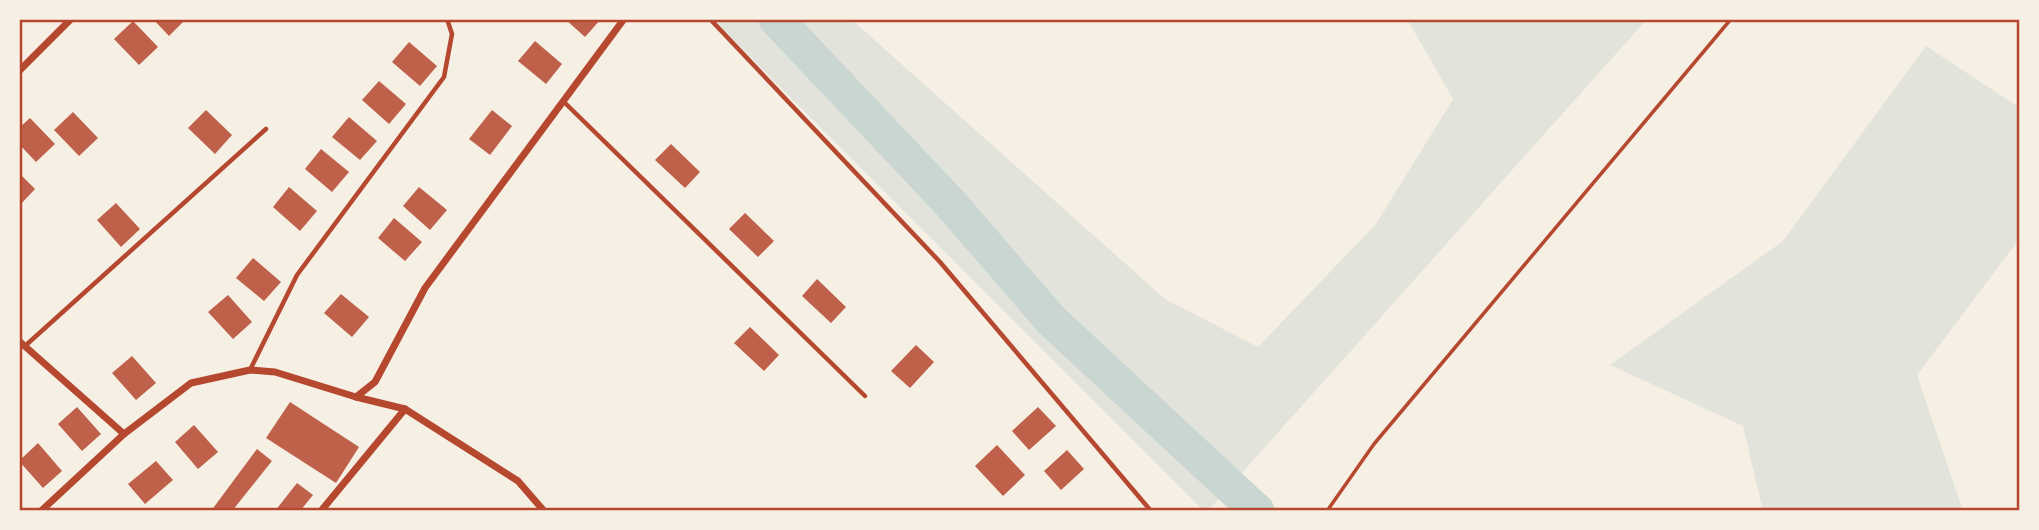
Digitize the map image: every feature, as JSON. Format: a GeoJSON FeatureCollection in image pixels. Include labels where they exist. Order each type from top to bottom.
{"type":"FeatureCollection","features":[{"type":"Feature","properties":{"kind":"street"},"geometry":{"type":"LineString","coordinates":[[19,71],[71,19]]}},
{"type":"Feature","properties":{"kind":"street"},"geometry":{"type":"LineString","coordinates":[[356,397],[375,382],[425,288],[624,19]]}},
{"type":"Feature","properties":{"kind":"street"},"geometry":{"type":"LineString","coordinates":[[22,344],[124,434]]}},
{"type":"Feature","properties":{"kind":"street"},"geometry":{"type":"LineString","coordinates":[[41,511],[124,434],[191,383],[250,370],[275,372],[405,409],[518,481],[544,511]]}},
{"type":"Feature","properties":{"kind":"street"},"geometry":{"type":"LineString","coordinates":[[321,511],[405,409]]}},
{"type":"Feature","properties":{"kind":"lane"},"geometry":{"type":"LineString","coordinates":[[250,370],[296,275],[444,77],[452,34],[447,19]]}},
{"type":"Feature","properties":{"kind":"lane"},"geometry":{"type":"LineString","coordinates":[[710,19],[940,262],[1151,511]]}},
{"type":"Feature","properties":{"kind":"lane"},"geometry":{"type":"LineString","coordinates":[[564,102],[865,396]]}},
{"type":"Feature","properties":{"kind":"lane"},"geometry":{"type":"LineString","coordinates":[[22,344],[266,129]]}},
{"type":"Feature","properties":{"kind":"path"},"geometry":{"type":"LineString","coordinates":[[1327,511],[1374,444],[1731,19]]}},
{"type":"Feature","properties":{"kind":"shaded area"},"geometry":{"type":"Polygon","coordinates":[[[712,19],[851,19],[1165,299],[1258,347],[1376,224],[1453,99],[1407,19],[1647,19],[1208,511],[1204,511],[712,19]]]}},
{"type":"Feature","properties":{"kind":"shaded area"},"geometry":{"type":"Polygon","coordinates":[[[1926,46],[2020,108],[2020,238],[1917,375],[1963,511],[1763,511],[1743,426],[1610,365],[1783,241],[1926,46]]]}},
{"type":"Feature","properties":{"kind":"building"},"geometry":{"type":"Polygon","coordinates":[[[153,19],[186,19],[169,36],[153,19]]]}},
{"type":"Feature","properties":{"kind":"building"},"geometry":{"type":"Polygon","coordinates":[[[565,19],[601,19],[585,37],[565,19]]]}},
{"type":"Feature","properties":{"kind":"building"},"geometry":{"type":"Polygon","coordinates":[[[133,21],[158,47],[139,65],[114,39],[133,21]]]}},
{"type":"Feature","properties":{"kind":"building"},"geometry":{"type":"Polygon","coordinates":[[[535,41],[562,64],[546,84],[518,61],[535,41]]]}},
{"type":"Feature","properties":{"kind":"building"},"geometry":{"type":"Polygon","coordinates":[[[409,42],[437,66],[420,86],[392,62],[409,42]]]}},
{"type":"Feature","properties":{"kind":"building"},"geometry":{"type":"Polygon","coordinates":[[[379,81],[406,104],[389,124],[362,100],[379,81]]]}},
{"type":"Feature","properties":{"kind":"building"},"geometry":{"type":"Polygon","coordinates":[[[206,110],[232,135],[215,154],[188,128],[206,110]]]}},
{"type":"Feature","properties":{"kind":"building"},"geometry":{"type":"Polygon","coordinates":[[[492,110],[512,126],[490,155],[469,139],[492,110]]]}},
{"type":"Feature","properties":{"kind":"building"},"geometry":{"type":"Polygon","coordinates":[[[73,112],[98,138],[79,156],[54,130],[73,112]]]}},
{"type":"Feature","properties":{"kind":"building"},"geometry":{"type":"Polygon","coordinates":[[[349,117],[377,141],[360,160],[332,137],[349,117]]]}},
{"type":"Feature","properties":{"kind":"building"},"geometry":{"type":"Polygon","coordinates":[[[30,118],[55,144],[36,162],[19,144],[19,128],[30,118]]]}},
{"type":"Feature","properties":{"kind":"building"},"geometry":{"type":"Polygon","coordinates":[[[671,144],[700,172],[685,188],[655,160],[671,144]]]}},
{"type":"Feature","properties":{"kind":"building"},"geometry":{"type":"Polygon","coordinates":[[[321,149],[349,172],[332,192],[305,169],[321,149]]]}},
{"type":"Feature","properties":{"kind":"building"},"geometry":{"type":"Polygon","coordinates":[[[19,173],[35,189],[19,206],[19,173]]]}},
{"type":"Feature","properties":{"kind":"building"},"geometry":{"type":"Polygon","coordinates":[[[289,187],[317,211],[300,231],[273,207],[289,187]]]}},
{"type":"Feature","properties":{"kind":"building"},"geometry":{"type":"Polygon","coordinates":[[[419,187],[447,210],[430,230],[403,206],[419,187]]]}},
{"type":"Feature","properties":{"kind":"building"},"geometry":{"type":"Polygon","coordinates":[[[116,203],[140,229],[121,247],[97,220],[116,203]]]}},
{"type":"Feature","properties":{"kind":"building"},"geometry":{"type":"Polygon","coordinates":[[[745,213],[774,241],[758,257],[729,229],[745,213]]]}},
{"type":"Feature","properties":{"kind":"building"},"geometry":{"type":"Polygon","coordinates":[[[394,218],[422,242],[405,261],[378,238],[394,218]]]}},
{"type":"Feature","properties":{"kind":"building"},"geometry":{"type":"Polygon","coordinates":[[[253,258],[281,282],[264,301],[236,278],[253,258]]]}},
{"type":"Feature","properties":{"kind":"building"},"geometry":{"type":"Polygon","coordinates":[[[817,279],[846,307],[831,323],[802,296],[817,279]]]}},
{"type":"Feature","properties":{"kind":"building"},"geometry":{"type":"Polygon","coordinates":[[[341,294],[369,317],[352,337],[324,313],[341,294]]]}},
{"type":"Feature","properties":{"kind":"building"},"geometry":{"type":"Polygon","coordinates":[[[228,295],[252,322],[233,339],[208,312],[228,295]]]}},
{"type":"Feature","properties":{"kind":"building"},"geometry":{"type":"Polygon","coordinates":[[[750,327],[779,355],[764,371],[734,343],[750,327]]]}},
{"type":"Feature","properties":{"kind":"building"},"geometry":{"type":"Polygon","coordinates":[[[916,345],[934,362],[910,388],[891,371],[916,345]]]}},
{"type":"Feature","properties":{"kind":"building"},"geometry":{"type":"Polygon","coordinates":[[[132,356],[156,383],[136,400],[112,373],[132,356]]]}},
{"type":"Feature","properties":{"kind":"building"},"geometry":{"type":"Polygon","coordinates":[[[290,402],[359,447],[336,483],[266,438],[290,402]]]}},
{"type":"Feature","properties":{"kind":"building"},"geometry":{"type":"Polygon","coordinates":[[[77,407],[101,434],[82,451],[58,424],[77,407]]]}},
{"type":"Feature","properties":{"kind":"building"},"geometry":{"type":"Polygon","coordinates":[[[1038,407],[1056,426],[1029,450],[1012,431],[1038,407]]]}},
{"type":"Feature","properties":{"kind":"building"},"geometry":{"type":"Polygon","coordinates":[[[194,425],[218,452],[198,469],[175,442],[194,425]]]}},
{"type":"Feature","properties":{"kind":"building"},"geometry":{"type":"Polygon","coordinates":[[[38,443],[62,471],[43,488],[19,461],[38,443]]]}},
{"type":"Feature","properties":{"kind":"building"},"geometry":{"type":"Polygon","coordinates":[[[997,445],[1025,475],[1003,496],[975,466],[997,445]]]}},
{"type":"Feature","properties":{"kind":"building"},"geometry":{"type":"Polygon","coordinates":[[[257,449],[272,461],[232,511],[211,511],[257,449]]]}},
{"type":"Feature","properties":{"kind":"building"},"geometry":{"type":"Polygon","coordinates":[[[1067,450],[1084,469],[1061,490],[1044,471],[1067,450]]]}},
{"type":"Feature","properties":{"kind":"building"},"geometry":{"type":"Polygon","coordinates":[[[156,461],[173,480],[145,504],[128,484],[156,461]]]}},
{"type":"Feature","properties":{"kind":"building"},"geometry":{"type":"Polygon","coordinates":[[[297,483],[313,495],[300,511],[275,511],[297,483]]]}},
{"type":"Feature","properties":{"kind":"waterway"},"geometry":{"type":"LineString","coordinates":[[776,19],[950,203],[1051,320],[1257,511]]}}]}
